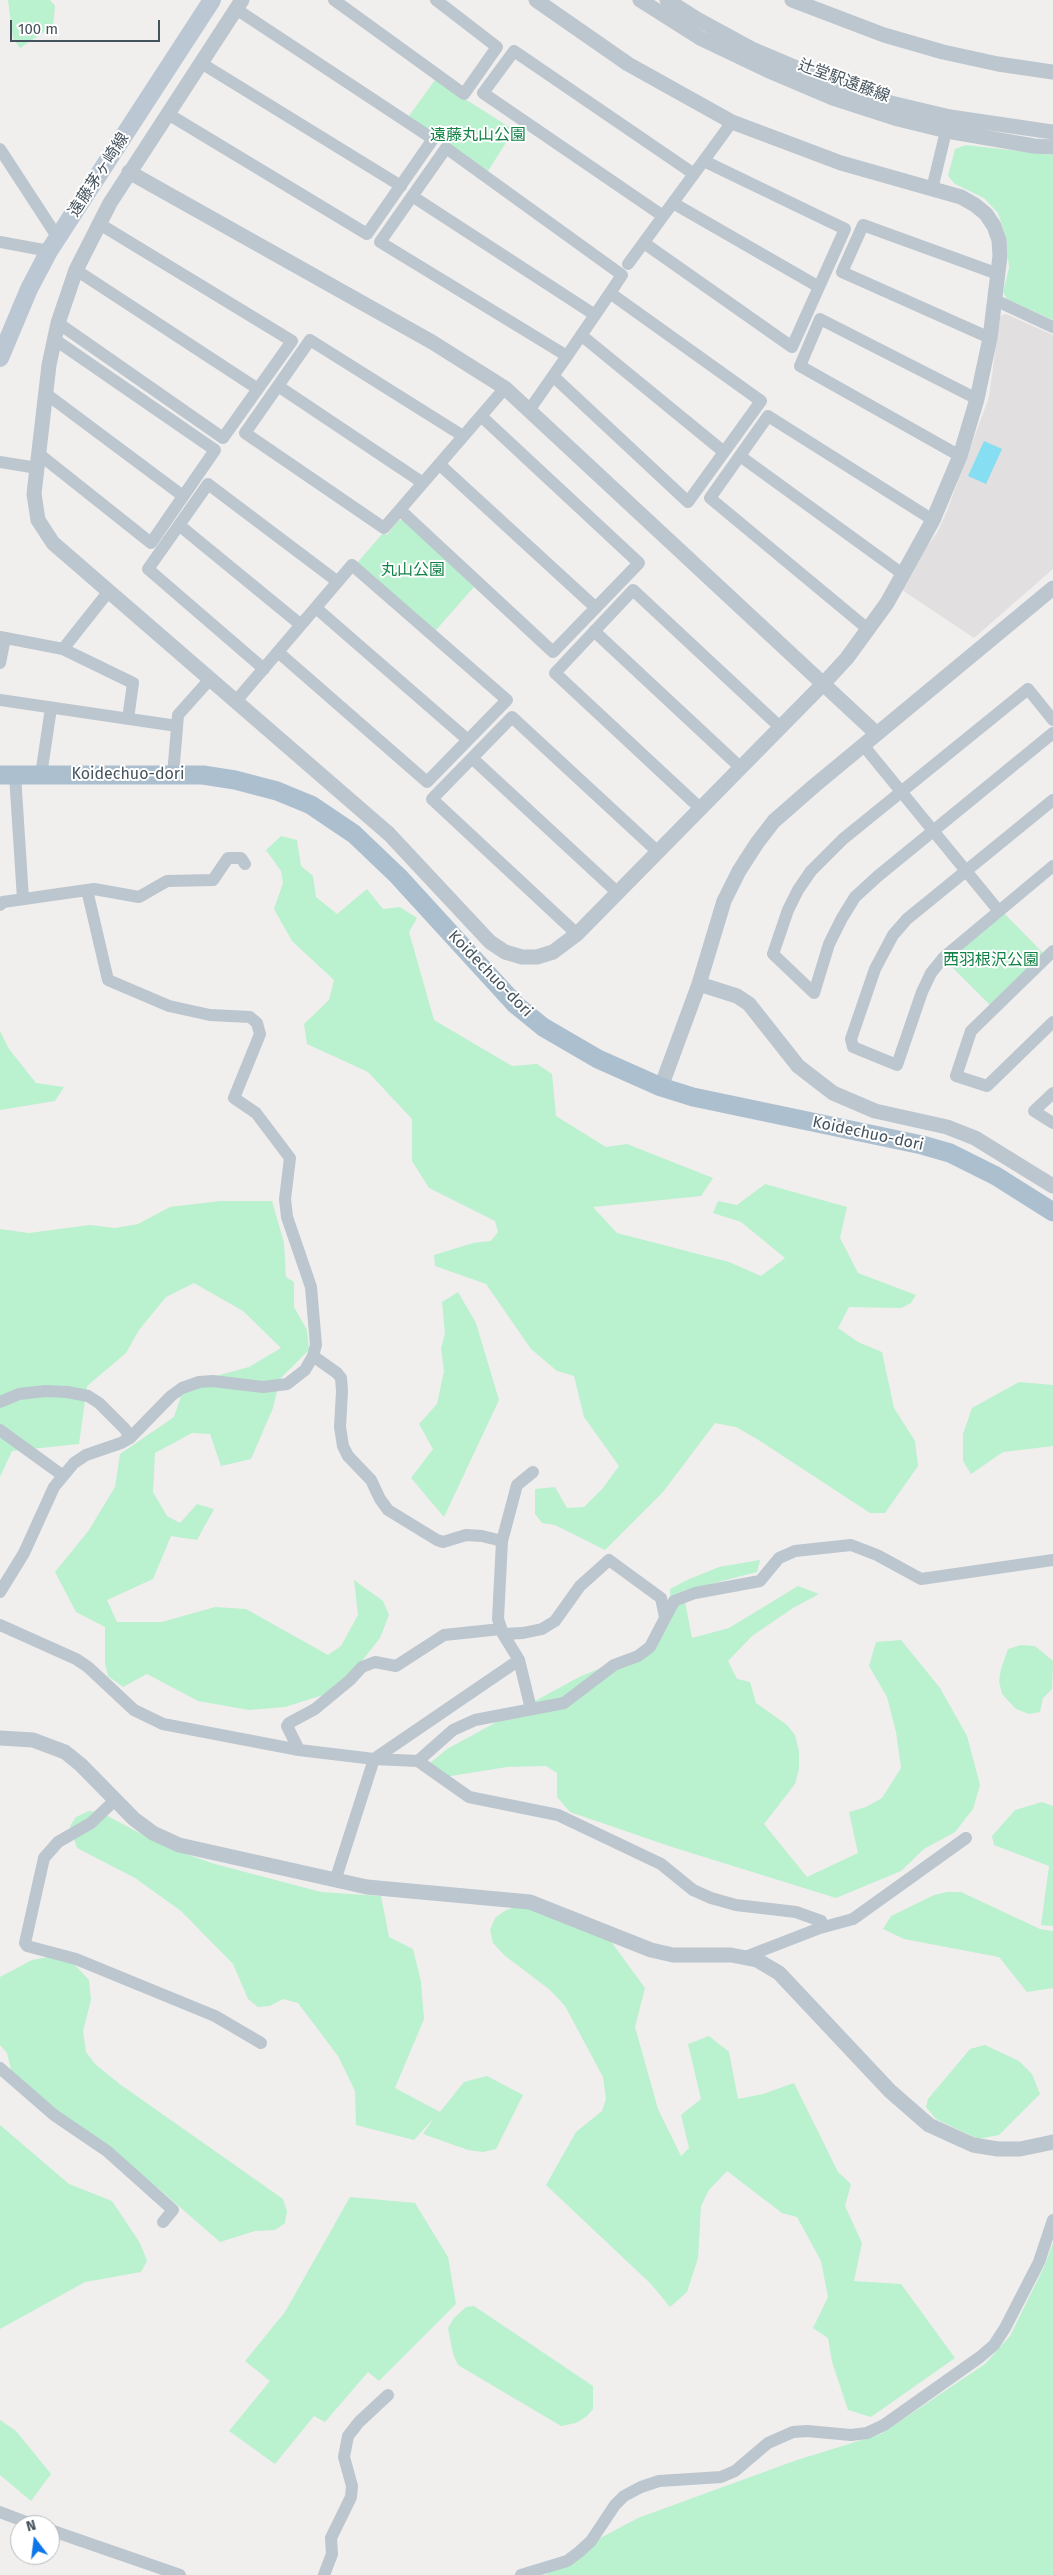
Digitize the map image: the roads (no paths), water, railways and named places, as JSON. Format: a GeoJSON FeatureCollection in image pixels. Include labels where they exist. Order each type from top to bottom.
{"type":"FeatureCollection","features":[{"type":"Feature","properties":{"kind":"main road","name":"遠藤茅ヶ崎線"},"geometry":{"type":"LineString","coordinates":[[0,358],[29,289],[54,244],[212,0]]}},
{"type":"Feature","properties":{"kind":"main road","name":"Koidechuo-dori"},"geometry":{"type":"LineString","coordinates":[[7,775],[203,775],[236,780],[277,791],[311,805],[354,834],[391,870],[516,1006],[543,1027],[598,1059],[661,1087],[693,1097],[922,1145],[950,1153],[996,1176],[1053,1212]]}},
{"type":"Feature","properties":{"kind":"street"},"geometry":{"type":"LineString","coordinates":[[334,0],[464,94],[497,47],[436,0]]}},
{"type":"Feature","properties":{"kind":"street"},"geometry":{"type":"LineString","coordinates":[[168,114],[367,234],[433,139],[239,4],[129,172],[98,223],[76,270],[54,338],[46,393],[34,507],[43,530],[53,543],[389,834],[490,942],[504,952],[522,957],[538,956],[553,952],[577,934],[824,683],[868,630],[904,575],[933,520],[960,456],[977,399],[990,338],[998,274],[999,240],[994,226],[986,214],[976,205],[961,198],[841,163],[732,122],[628,64],[536,0]]}},
{"type":"Feature","properties":{"kind":"street","name":"辻堂駅遠藤線"},"geometry":{"type":"LineString","coordinates":[[640,0],[700,38],[767,70],[833,98],[898,119],[1053,132]]}},
{"type":"Feature","properties":{"kind":"street","name":"辻堂駅遠藤線"},"geometry":{"type":"LineString","coordinates":[[667,0],[697,19],[754,50],[813,75],[948,124],[1034,146],[1053,147]]}},
{"type":"Feature","properties":{"kind":"street"},"geometry":{"type":"LineString","coordinates":[[792,0],[884,35],[943,52],[998,64],[1053,72]]}},
{"type":"Feature","properties":{"kind":"street"},"geometry":{"type":"LineString","coordinates":[[663,216],[483,93],[514,50],[694,174]]}},
{"type":"Feature","properties":{"kind":"street"},"geometry":{"type":"LineString","coordinates":[[201,63],[401,186]]}},
{"type":"Feature","properties":{"kind":"street"},"geometry":{"type":"LineString","coordinates":[[628,264],[732,122]]}},
{"type":"Feature","properties":{"kind":"street"},"geometry":{"type":"LineString","coordinates":[[932,189],[948,124]]}},
{"type":"Feature","properties":{"kind":"street"},"geometry":{"type":"LineString","coordinates":[[530,409],[567,356],[622,275],[446,148],[380,242],[567,356]]}},
{"type":"Feature","properties":{"kind":"street"},"geometry":{"type":"LineString","coordinates":[[0,149],[54,244]]}},
{"type":"Feature","properties":{"kind":"street"},"geometry":{"type":"LineString","coordinates":[[644,244],[792,347],[845,229],[704,161]]}},
{"type":"Feature","properties":{"kind":"street"},"geometry":{"type":"LineString","coordinates":[[129,172],[432,342],[505,388],[530,409],[877,734]]}},
{"type":"Feature","properties":{"kind":"street"},"geometry":{"type":"LineString","coordinates":[[412,196],[595,315]]}},
{"type":"Feature","properties":{"kind":"street"},"geometry":{"type":"LineString","coordinates":[[673,203],[819,287]]}},
{"type":"Feature","properties":{"kind":"street"},"geometry":{"type":"LineString","coordinates":[[58,323],[223,438],[292,341],[98,223]]}},
{"type":"Feature","properties":{"kind":"street"},"geometry":{"type":"LineString","coordinates":[[990,338],[842,272],[863,225],[998,274]]}},
{"type":"Feature","properties":{"kind":"street"},"geometry":{"type":"LineString","coordinates":[[0,242],[54,244]]}},
{"type":"Feature","properties":{"kind":"street"},"geometry":{"type":"LineString","coordinates":[[76,270],[258,389]]}},
{"type":"Feature","properties":{"kind":"street"},"geometry":{"type":"LineString","coordinates":[[553,376],[688,502],[761,400],[610,293]]}},
{"type":"Feature","properties":{"kind":"street"},"geometry":{"type":"LineString","coordinates":[[995,300],[1053,327]]}},
{"type":"Feature","properties":{"kind":"street"},"geometry":{"type":"LineString","coordinates":[[960,456],[800,366],[820,319],[977,399]]}},
{"type":"Feature","properties":{"kind":"street"},"geometry":{"type":"LineString","coordinates":[[581,335],[724,452]]}},
{"type":"Feature","properties":{"kind":"street"},"geometry":{"type":"LineString","coordinates":[[0,462],[38,461],[151,543],[215,450],[54,338]]}},
{"type":"Feature","properties":{"kind":"street"},"geometry":{"type":"LineString","coordinates":[[463,436],[310,340],[245,433],[384,528],[505,388]]}},
{"type":"Feature","properties":{"kind":"street"},"geometry":{"type":"LineString","coordinates":[[278,386],[423,483]]}},
{"type":"Feature","properties":{"kind":"street"},"geometry":{"type":"LineString","coordinates":[[46,393],[183,496]]}},
{"type":"Feature","properties":{"kind":"street"},"geometry":{"type":"LineString","coordinates":[[400,510],[553,652],[639,563],[481,416]]}},
{"type":"Feature","properties":{"kind":"street"},"geometry":{"type":"LineString","coordinates":[[868,630],[710,498],[768,416],[933,520]]}},
{"type":"Feature","properties":{"kind":"street"},"geometry":{"type":"LineString","coordinates":[[740,456],[904,575]]}},
{"type":"Feature","properties":{"kind":"street"},"geometry":{"type":"LineString","coordinates":[[439,464],[596,608]]}},
{"type":"Feature","properties":{"kind":"street"},"geometry":{"type":"LineString","coordinates":[[264,669],[148,569],[208,484],[338,582]]}},
{"type":"Feature","properties":{"kind":"street"},"geometry":{"type":"LineString","coordinates":[[179,525],[301,625]]}},
{"type":"Feature","properties":{"kind":"street"},"geometry":{"type":"LineString","coordinates":[[236,701],[352,565],[507,700],[427,782],[278,652]]}},
{"type":"Feature","properties":{"kind":"street"},"geometry":{"type":"LineString","coordinates":[[661,1087],[699,984],[724,901],[756,843],[774,821],[1053,588]]}},
{"type":"Feature","properties":{"kind":"street"},"geometry":{"type":"LineString","coordinates":[[701,809],[555,673],[633,590],[781,728]]}},
{"type":"Feature","properties":{"kind":"street"},"geometry":{"type":"LineString","coordinates":[[63,649],[108,591]]}},
{"type":"Feature","properties":{"kind":"street"},"geometry":{"type":"LineString","coordinates":[[316,608],[468,740]]}},
{"type":"Feature","properties":{"kind":"street"},"geometry":{"type":"LineString","coordinates":[[594,631],[741,768]]}},
{"type":"Feature","properties":{"kind":"street"},"geometry":{"type":"LineString","coordinates":[[0,663],[3,637],[63,649],[134,684],[128,719]]}},
{"type":"Feature","properties":{"kind":"street"},"geometry":{"type":"LineString","coordinates":[[173,775],[178,715],[211,678]]}},
{"type":"Feature","properties":{"kind":"street"},"geometry":{"type":"LineString","coordinates":[[1053,720],[1028,689],[843,839],[811,871],[788,910],[773,954],[814,993],[829,944],[842,918],[856,897],[878,876],[1053,733]]}},
{"type":"Feature","properties":{"kind":"street"},"geometry":{"type":"LineString","coordinates":[[0,700],[176,726]]}},
{"type":"Feature","properties":{"kind":"street"},"geometry":{"type":"LineString","coordinates":[[41,775],[51,708]]}},
{"type":"Feature","properties":{"kind":"street"},"geometry":{"type":"LineString","coordinates":[[577,934],[432,799],[512,717],[658,852]]}},
{"type":"Feature","properties":{"kind":"street"},"geometry":{"type":"LineString","coordinates":[[863,745],[998,910]]}},
{"type":"Feature","properties":{"kind":"street"},"geometry":{"type":"LineString","coordinates":[[472,758],[618,893]]}},
{"type":"Feature","properties":{"kind":"street"},"geometry":{"type":"LineString","coordinates":[[7,775],[23,899]]}},
{"type":"Feature","properties":{"kind":"street"},"geometry":{"type":"LineString","coordinates":[[1053,800],[907,919],[893,935],[875,969],[851,1039],[854,1047],[897,1065],[922,992],[931,973],[960,941],[1053,866]]}},
{"type":"Feature","properties":{"kind":"street"},"geometry":{"type":"LineString","coordinates":[[0,905],[3,902],[87,890],[110,890],[139,897],[167,881],[213,880],[228,858],[235,856],[241,858],[245,864]]}},
{"type":"Feature","properties":{"kind":"street"},"geometry":{"type":"LineString","coordinates":[[0,1592],[24,1553],[54,1487],[62,1475],[86,1455],[130,1438],[171,1396],[182,1388],[199,1382],[213,1381],[263,1387],[282,1385],[296,1378],[305,1370],[313,1356],[316,1345],[311,1287],[287,1217],[284,1199],[290,1158],[267,1125],[256,1113],[234,1098],[260,1034],[257,1023],[250,1017],[210,1015],[169,1006],[108,980],[87,890]]}},
{"type":"Feature","properties":{"kind":"street"},"geometry":{"type":"LineString","coordinates":[[1053,951],[971,1031],[956,1076],[988,1086],[1053,1022]]}},
{"type":"Feature","properties":{"kind":"street"},"geometry":{"type":"LineString","coordinates":[[699,984],[737,996],[749,1004],[798,1066],[833,1093],[875,1111],[947,1128],[975,1138],[1053,1186]]}},
{"type":"Feature","properties":{"kind":"street"},"geometry":{"type":"LineString","coordinates":[[1053,1093],[1034,1111],[1053,1123]]}},
{"type":"Feature","properties":{"kind":"street"},"geometry":{"type":"LineString","coordinates":[[313,1356],[337,1373],[340,1378],[342,1391],[340,1427],[343,1446],[348,1456],[371,1480],[380,1499],[388,1510],[443,1542],[466,1535],[482,1536],[502,1541]]}},
{"type":"Feature","properties":{"kind":"street"},"geometry":{"type":"LineString","coordinates":[[0,1402],[19,1394],[45,1391],[67,1392],[88,1396],[99,1403],[125,1429],[130,1438]]}},
{"type":"Feature","properties":{"kind":"street"},"geometry":{"type":"LineString","coordinates":[[0,1430],[62,1475]]}},
{"type":"Feature","properties":{"kind":"street"},"geometry":{"type":"LineString","coordinates":[[531,1709],[519,1660],[502,1632],[498,1592],[502,1541],[517,1485],[533,1472]]}},
{"type":"Feature","properties":{"kind":"street"},"geometry":{"type":"LineString","coordinates":[[418,1761],[453,1730],[475,1720],[564,1703],[614,1666],[638,1656],[650,1647],[674,1601],[695,1593],[735,1588],[760,1581],[780,1558],[795,1551],[852,1545],[878,1555],[921,1580],[1053,1560]]}},
{"type":"Feature","properties":{"kind":"street"},"geometry":{"type":"LineString","coordinates":[[299,1750],[287,1726],[289,1723],[315,1709],[350,1680],[362,1666],[375,1662],[396,1666],[444,1635],[502,1632],[524,1633],[542,1629],[555,1621],[580,1586],[609,1560],[661,1598],[665,1617]]}},
{"type":"Feature","properties":{"kind":"street"},"geometry":{"type":"LineString","coordinates":[[0,1625],[76,1659],[88,1667],[134,1710],[147,1718],[163,1724],[299,1750],[374,1759],[418,1761],[470,1797],[558,1815],[661,1864],[693,1890],[711,1898],[736,1905],[796,1912],[821,1922],[820,1928]]}},
{"type":"Feature","properties":{"kind":"street"},"geometry":{"type":"LineString","coordinates":[[335,1881],[374,1759],[519,1660]]}},
{"type":"Feature","properties":{"kind":"street"},"geometry":{"type":"LineString","coordinates":[[0,1738],[34,1740],[64,1752],[134,1819],[152,1832],[179,1845],[367,1887],[530,1902],[651,1950],[673,1955],[745,1957],[768,1965],[779,1973],[890,2091],[928,2125],[973,2145],[998,2149],[1020,2149],[1053,2142]]}},
{"type":"Feature","properties":{"kind":"street"},"geometry":{"type":"LineString","coordinates":[[115,1800],[91,1823],[58,1842],[44,1858],[25,1943],[27,1946],[76,1959],[215,2016],[261,2043]]}},
{"type":"Feature","properties":{"kind":"street"},"geometry":{"type":"LineString","coordinates":[[745,1957],[820,1928],[853,1919],[870,1909],[966,1838]]}},
{"type":"Feature","properties":{"kind":"street"},"geometry":{"type":"LineString","coordinates":[[0,2068],[54,2115],[107,2151],[173,2210],[163,2222]]}},
{"type":"Feature","properties":{"kind":"street"},"geometry":{"type":"LineString","coordinates":[[521,2575],[567,2561],[591,2541],[615,2505],[624,2496],[641,2487],[659,2481],[721,2477],[735,2471],[768,2443],[794,2432],[807,2431],[851,2435],[867,2433],[884,2425],[994,2345],[1005,2328],[1038,2262],[1053,2220]]}},
{"type":"Feature","properties":{"kind":"street"},"geometry":{"type":"LineString","coordinates":[[324,2575],[332,2554],[331,2538],[351,2497],[352,2486],[344,2457],[348,2436],[359,2422],[388,2395]]}},
{"type":"Feature","properties":{"kind":"street"},"geometry":{"type":"LineString","coordinates":[[60,2533],[143,2560],[180,2575]]}},
{"type":"Feature","properties":{"kind":"water"},"geometry":{"type":"Polygon","coordinates":[[[984,441],[1002,449],[986,484],[968,476],[984,441]]]}},
{"type":"Feature","properties":{"kind":"park label","name":"遠藤丸山公園"},"geometry":{"type":"Point","coordinates":[478,136]}},
{"type":"Feature","properties":{"kind":"park label","name":"丸山公園"},"geometry":{"type":"Point","coordinates":[413,571]}},
{"type":"Feature","properties":{"kind":"park label","name":"西羽根沢公園"},"geometry":{"type":"Point","coordinates":[991,961]}}]}
